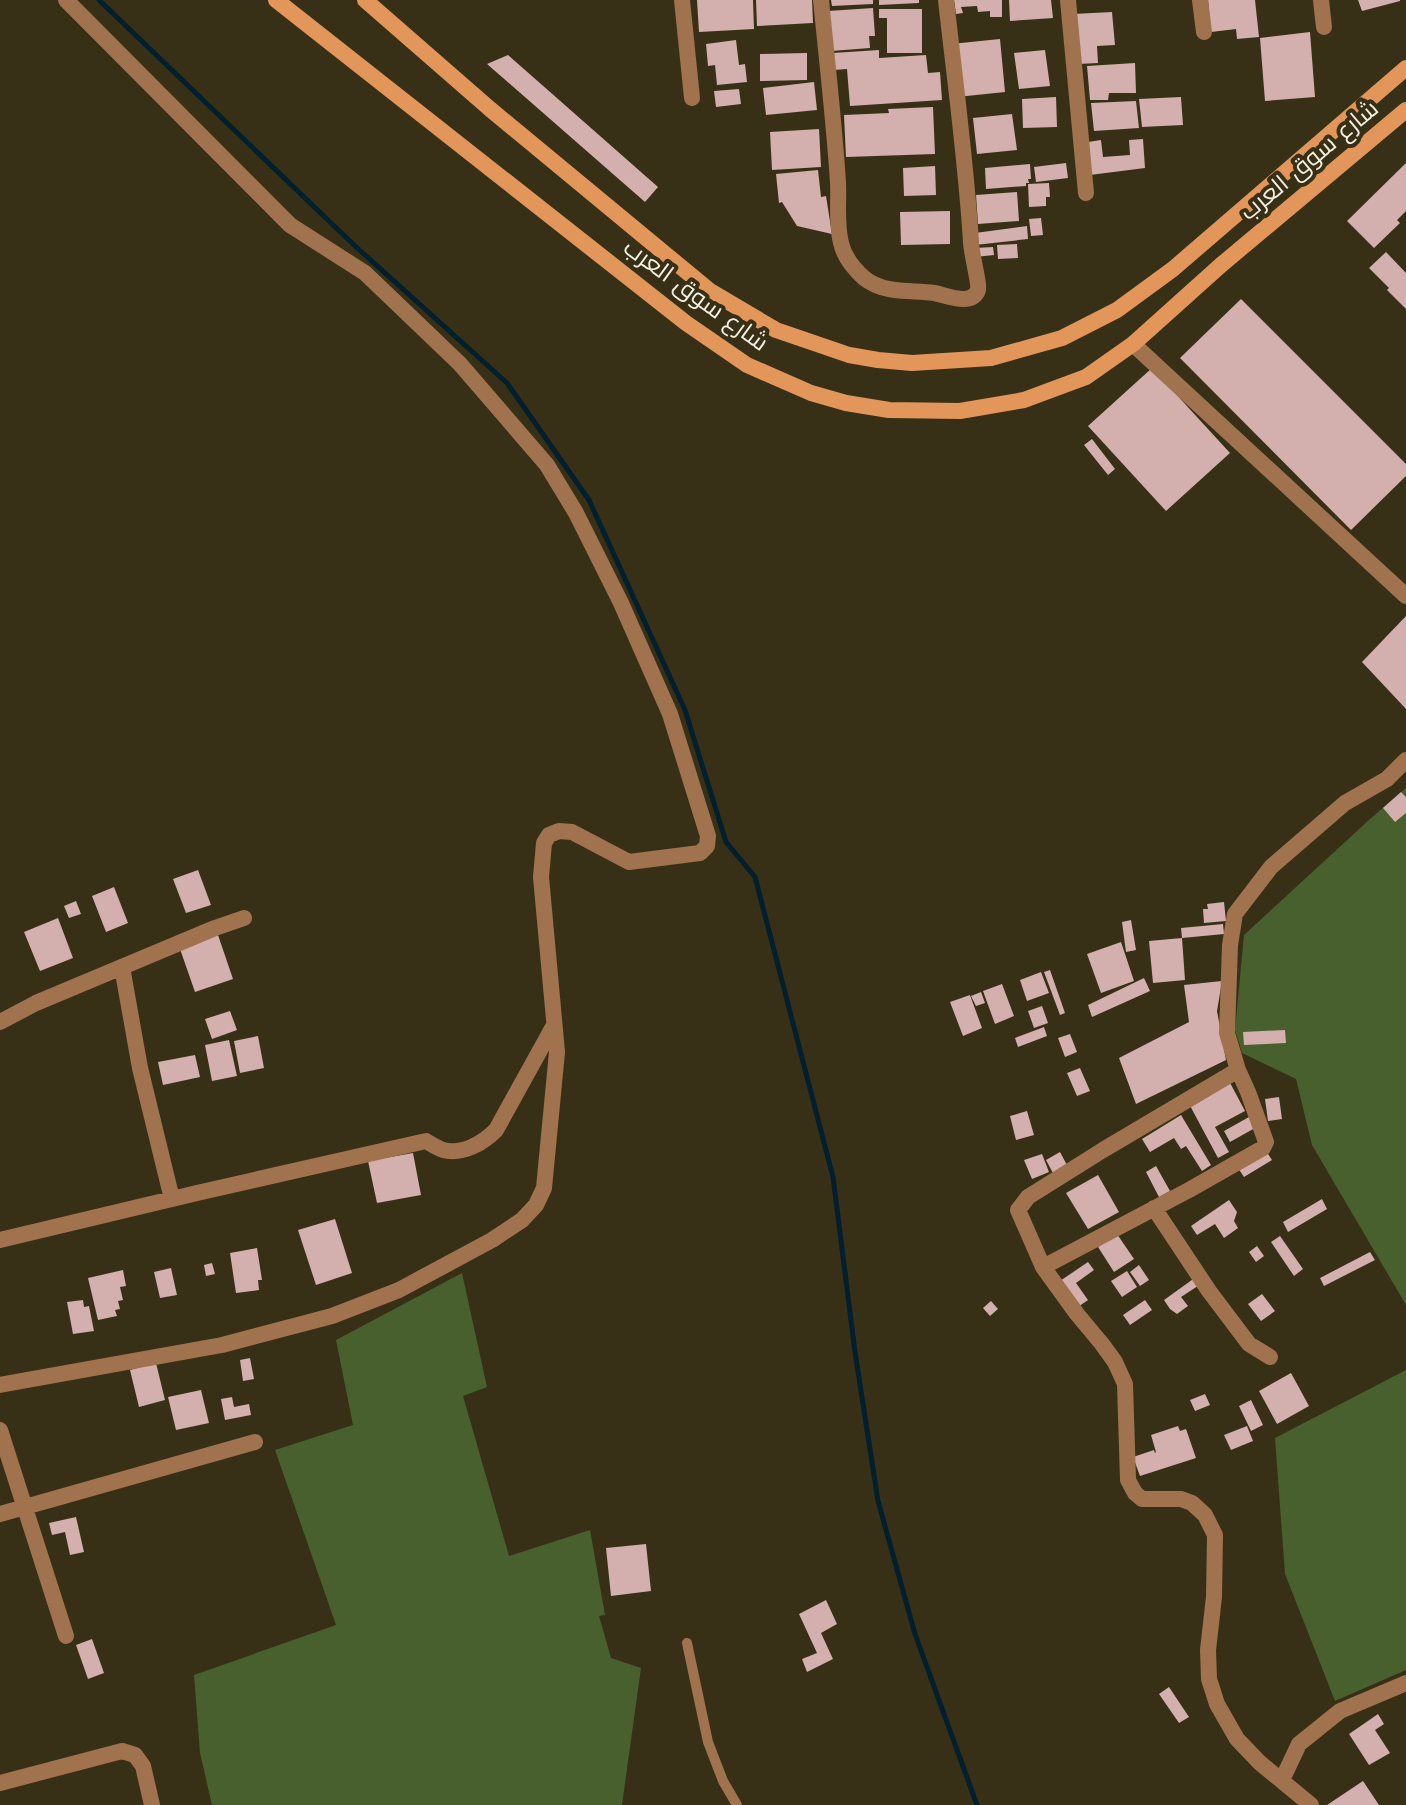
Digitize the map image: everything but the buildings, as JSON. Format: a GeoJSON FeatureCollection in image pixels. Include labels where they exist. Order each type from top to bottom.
{"type":"FeatureCollection","features":[{"type":"Feature","properties":{"kind":"main road","name":"شارع سوق العرب"},"geometry":{"type":"LineString","coordinates":[[276,0],[686,323],[747,365],[811,393],[889,410],[960,411],[1024,400],[1086,377],[1133,344],[1221,265],[1406,110]]}},
{"type":"Feature","properties":{"kind":"main road"},"geometry":{"type":"LineString","coordinates":[[365,0],[490,109],[710,291],[776,330],[849,355],[912,363],[991,358],[1062,338],[1117,310],[1173,269],[1406,68]]}},
{"type":"Feature","properties":{"kind":"street"},"geometry":{"type":"LineString","coordinates":[[0,1385],[222,1345],[332,1316],[399,1290],[492,1240],[522,1220],[536,1205],[544,1188],[557,1052],[541,877],[544,843],[549,835],[559,831],[572,832],[629,862],[694,855],[707,846],[708,836],[670,714],[621,603],[576,513],[547,465],[460,364],[365,273],[290,225],[66,0]]}},
{"type":"Feature","properties":{"kind":"street"},"geometry":{"type":"LineString","coordinates":[[682,0],[692,98]]}},
{"type":"Feature","properties":{"kind":"street"},"geometry":{"type":"LineString","coordinates":[[821,0],[838,183],[840,240],[848,260],[875,285],[958,299],[971,298],[978,292],[979,285],[972,258],[946,0]]}},
{"type":"Feature","properties":{"kind":"street"},"geometry":{"type":"LineString","coordinates":[[1068,0],[1086,193]]}},
{"type":"Feature","properties":{"kind":"street"},"geometry":{"type":"LineString","coordinates":[[1200,0],[1204,32]]}},
{"type":"Feature","properties":{"kind":"street"},"geometry":{"type":"LineString","coordinates":[[1321,0],[1324,27]]}},
{"type":"Feature","properties":{"kind":"street"},"geometry":{"type":"LineString","coordinates":[[1133,344],[1406,596]]}},
{"type":"Feature","properties":{"kind":"street"},"geometry":{"type":"LineString","coordinates":[[1043,1267],[1263,1148],[1266,1142],[1227,1033],[1230,945],[1235,914],[1271,867],[1345,803],[1387,779],[1406,760]]}},
{"type":"Feature","properties":{"kind":"street"},"geometry":{"type":"LineString","coordinates":[[0,1022],[36,1003],[244,918]]}},
{"type":"Feature","properties":{"kind":"street"},"geometry":{"type":"LineString","coordinates":[[122,967],[140,1068],[172,1199]]}},
{"type":"Feature","properties":{"kind":"street"},"geometry":{"type":"LineString","coordinates":[[0,1240],[426,1141],[446,1151],[468,1148],[485,1141],[496,1130],[554,1025]]}},
{"type":"Feature","properties":{"kind":"street"},"geometry":{"type":"LineString","coordinates":[[1238,1070],[1028,1197],[1018,1210],[1043,1267],[1115,1362],[1125,1384],[1128,1480],[1135,1493],[1142,1499],[1181,1499],[1192,1503],[1205,1515],[1215,1535],[1214,1597],[1208,1650],[1209,1679],[1217,1704],[1237,1739],[1260,1763],[1311,1805]]}},
{"type":"Feature","properties":{"kind":"street"},"geometry":{"type":"LineString","coordinates":[[1154,1208],[1209,1291],[1249,1344],[1270,1357]]}},
{"type":"Feature","properties":{"kind":"street"},"geometry":{"type":"LineString","coordinates":[[0,1430],[66,1636]]}},
{"type":"Feature","properties":{"kind":"street"},"geometry":{"type":"LineString","coordinates":[[0,1514],[255,1442]]}},
{"type":"Feature","properties":{"kind":"street"},"geometry":{"type":"LineString","coordinates":[[1282,1780],[1299,1744],[1340,1711],[1406,1683]]}},
{"type":"Feature","properties":{"kind":"street"},"geometry":{"type":"LineString","coordinates":[[0,1783],[122,1751],[135,1755],[143,1766],[152,1805]]}},
{"type":"Feature","properties":{"kind":"lane"},"geometry":{"type":"LineString","coordinates":[[687,1643],[708,1742],[723,1781],[737,1805]]}},
{"type":"Feature","properties":{"kind":"green space"},"geometry":{"type":"Polygon","coordinates":[[[1406,788],[1406,1305],[1312,1145],[1296,1079],[1242,1053],[1235,1030],[1244,935],[1406,788]]]}},
{"type":"Feature","properties":{"kind":"green space"},"geometry":{"type":"Polygon","coordinates":[[[462,1273],[487,1387],[463,1396],[509,1556],[590,1530],[605,1615],[599,1616],[611,1658],[641,1668],[622,1805],[212,1805],[200,1753],[194,1675],[336,1625],[275,1450],[353,1425],[336,1340],[462,1273]]]}},
{"type":"Feature","properties":{"kind":"green space"},"geometry":{"type":"Polygon","coordinates":[[[1406,1370],[1406,1670],[1335,1701],[1285,1574],[1275,1438],[1406,1370]]]}},
{"type":"Feature","properties":{"kind":"waterway"},"geometry":{"type":"LineString","coordinates":[[99,0],[354,245],[507,383],[589,500],[685,710],[726,842],[755,877],[833,1177],[878,1501],[915,1634],[977,1805]]}}]}
